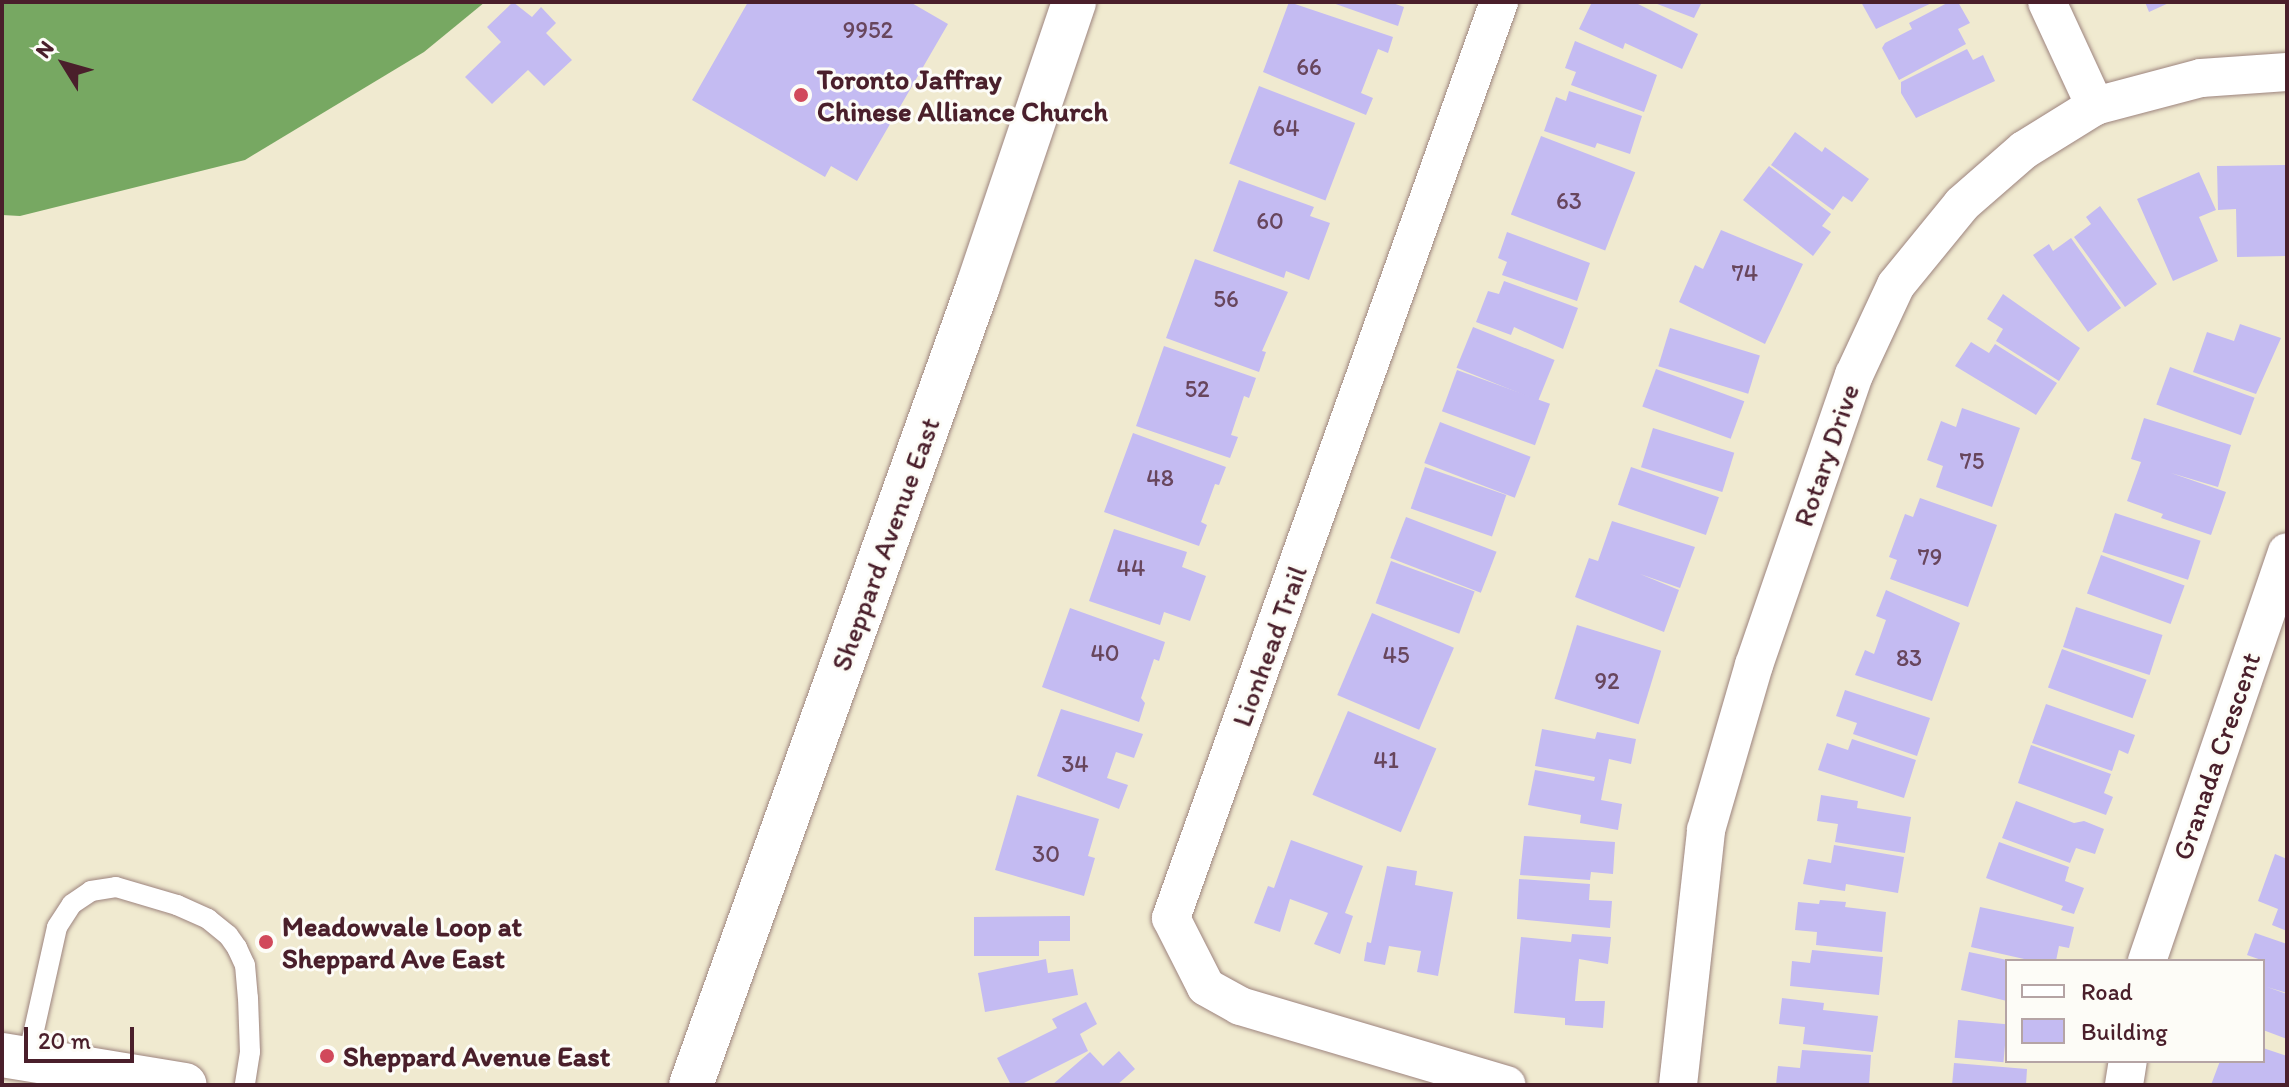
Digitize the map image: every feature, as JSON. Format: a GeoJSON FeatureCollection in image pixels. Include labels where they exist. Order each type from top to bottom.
{"type":"FeatureCollection","features":[{"type":"Feature","properties":{"kind":"main road","name":"Sheppard Avenue East"},"geometry":{"type":"LineString","coordinates":[[691,1085],[978,286],[1074,2]]}},
{"type":"Feature","properties":{"kind":"main road"},"geometry":{"type":"LineString","coordinates":[[15,1056],[185,1085]]}},
{"type":"Feature","properties":{"kind":"street","name":"Lionhead Trail"},"geometry":{"type":"LineString","coordinates":[[1499,2],[1171,918],[1206,987],[1240,1006],[1507,1085]]}},
{"type":"Feature","properties":{"kind":"street"},"geometry":{"type":"LineString","coordinates":[[2047,2],[2095,106]]}},
{"type":"Feature","properties":{"kind":"street","name":"Rotary Drive"},"geometry":{"type":"LineString","coordinates":[[1678,1085],[1706,830],[1754,665],[1854,375],[1896,285],[1962,204],[2024,150],[2095,106],[2201,78],[2287,72]]}},
{"type":"Feature","properties":{"kind":"street","name":"Granada Crescent"},"geometry":{"type":"LineString","coordinates":[[2148,959],[2287,552]]}},
{"type":"Feature","properties":{"kind":"street"},"geometry":{"type":"LineString","coordinates":[[2124,1085],[2128,1063]]}},
{"type":"Feature","properties":{"kind":"lane"},"geometry":{"type":"LineString","coordinates":[[15,1056],[57,927],[72,904],[91,891],[116,887],[177,905],[208,919],[228,935],[237,948],[245,965],[248,998],[250,1052],[245,1085]]}},
{"type":"Feature","properties":{"kind":"green space"},"geometry":{"type":"Polygon","coordinates":[[[2,2],[485,2],[424,52],[245,160],[20,216],[2,215],[2,2]]]}},
{"type":"Feature","properties":{"kind":"building"},"geometry":{"type":"Polygon","coordinates":[[[513,2],[532,17],[541,7],[556,23],[546,33],[572,60],[544,86],[528,70],[492,104],[465,77],[501,42],[487,27],[513,2]]]}},
{"type":"Feature","properties":{"kind":"building","name":"Toronto Jaffray Chinese Alliance Church"},"geometry":{"type":"Polygon","coordinates":[[[748,2],[910,2],[948,24],[857,181],[831,166],[825,177],[692,100],[748,2]]]}},
{"type":"Feature","properties":{"kind":"building"},"geometry":{"type":"Polygon","coordinates":[[[1289,2],[1393,37],[1388,53],[1378,49],[1361,93],[1373,98],[1366,115],[1263,72],[1289,2]]]}},
{"type":"Feature","properties":{"kind":"building"},"geometry":{"type":"Polygon","coordinates":[[[1330,2],[1390,2],[1404,7],[1398,26],[1330,2]]]}},
{"type":"Feature","properties":{"kind":"building"},"geometry":{"type":"Polygon","coordinates":[[[1592,2],[1634,2],[1698,34],[1682,69],[1625,43],[1623,49],[1579,29],[1592,2]]]}},
{"type":"Feature","properties":{"kind":"building"},"geometry":{"type":"Polygon","coordinates":[[[1652,2],[1702,2],[1694,18],[1652,2]]]}},
{"type":"Feature","properties":{"kind":"building"},"geometry":{"type":"Polygon","coordinates":[[[1861,2],[1934,2],[1876,29],[1861,2]]]}},
{"type":"Feature","properties":{"kind":"building"},"geometry":{"type":"Polygon","coordinates":[[[1949,2],[1958,2],[1970,23],[1958,29],[1966,44],[1899,80],[1882,48],[1885,43],[1912,29],[1909,23],[1949,2]]]}},
{"type":"Feature","properties":{"kind":"building"},"geometry":{"type":"Polygon","coordinates":[[[2145,2],[2171,2],[2149,12],[2145,2]]]}},
{"type":"Feature","properties":{"kind":"building"},"geometry":{"type":"Polygon","coordinates":[[[1575,41],[1657,75],[1644,112],[1571,85],[1576,72],[1565,68],[1575,41]]]}},
{"type":"Feature","properties":{"kind":"building"},"geometry":{"type":"Polygon","coordinates":[[[1967,49],[1973,60],[1983,55],[1995,81],[1916,118],[1901,93],[1901,82],[1967,49]]]}},
{"type":"Feature","properties":{"kind":"building"},"geometry":{"type":"Polygon","coordinates":[[[1259,86],[1355,123],[1325,200],[1229,163],[1259,86]]]}},
{"type":"Feature","properties":{"kind":"building"},"geometry":{"type":"Polygon","coordinates":[[[1569,91],[1642,116],[1630,154],[1597,143],[1595,148],[1544,131],[1556,97],[1566,101],[1569,91]]]}},
{"type":"Feature","properties":{"kind":"building"},"geometry":{"type":"Polygon","coordinates":[[[1795,132],[1822,152],[1825,147],[1869,179],[1852,202],[1843,196],[1833,210],[1771,165],[1795,132]]]}},
{"type":"Feature","properties":{"kind":"building"},"geometry":{"type":"Polygon","coordinates":[[[1541,136],[1635,172],[1605,251],[1511,214],[1541,136]]]}},
{"type":"Feature","properties":{"kind":"building"},"geometry":{"type":"Polygon","coordinates":[[[2285,165],[2286,256],[2237,257],[2236,209],[2218,210],[2217,166],[2285,165]]]}},
{"type":"Feature","properties":{"kind":"building"},"geometry":{"type":"Polygon","coordinates":[[[1769,166],[1831,214],[1822,226],[1831,232],[1813,256],[1743,200],[1769,166]]]}},
{"type":"Feature","properties":{"kind":"building"},"geometry":{"type":"Polygon","coordinates":[[[2199,172],[2216,210],[2199,217],[2218,261],[2173,281],[2137,199],[2199,172]]]}},
{"type":"Feature","properties":{"kind":"building"},"geometry":{"type":"Polygon","coordinates":[[[1239,180],[1314,207],[1310,216],[1330,223],[1309,280],[1286,271],[1284,278],[1213,251],[1239,180]]]}},
{"type":"Feature","properties":{"kind":"building"},"geometry":{"type":"Polygon","coordinates":[[[2100,206],[2157,284],[2125,307],[2074,237],[2091,224],[2086,217],[2100,206]]]}},
{"type":"Feature","properties":{"kind":"building"},"geometry":{"type":"Polygon","coordinates":[[[1721,230],[1803,264],[1765,344],[1679,302],[1695,265],[1703,269],[1721,230]]]}},
{"type":"Feature","properties":{"kind":"building"},"geometry":{"type":"Polygon","coordinates":[[[1507,232],[1590,263],[1577,301],[1502,275],[1507,262],[1498,258],[1507,232]]]}},
{"type":"Feature","properties":{"kind":"building"},"geometry":{"type":"Polygon","coordinates":[[[2071,238],[2121,308],[2088,332],[2033,255],[2049,244],[2053,251],[2071,238]]]}},
{"type":"Feature","properties":{"kind":"building"},"geometry":{"type":"Polygon","coordinates":[[[1195,259],[1288,292],[1262,351],[1266,352],[1259,372],[1166,338],[1195,259]]]}},
{"type":"Feature","properties":{"kind":"building"},"geometry":{"type":"Polygon","coordinates":[[[1504,281],[1578,308],[1563,349],[1514,327],[1511,335],[1476,322],[1488,291],[1499,294],[1504,281]]]}},
{"type":"Feature","properties":{"kind":"building"},"geometry":{"type":"Polygon","coordinates":[[[2003,294],[2080,348],[2059,381],[1996,341],[2003,329],[1987,319],[2003,294]]]}},
{"type":"Feature","properties":{"kind":"building"},"geometry":{"type":"Polygon","coordinates":[[[2240,324],[2281,338],[2256,394],[2193,372],[2207,332],[2234,341],[2240,324]]]}},
{"type":"Feature","properties":{"kind":"building"},"geometry":{"type":"Polygon","coordinates":[[[1473,327],[1555,360],[1538,401],[1457,368],[1473,327]]]}},
{"type":"Feature","properties":{"kind":"building"},"geometry":{"type":"Polygon","coordinates":[[[1670,328],[1760,355],[1748,394],[1658,366],[1670,328]]]}},
{"type":"Feature","properties":{"kind":"building"},"geometry":{"type":"Polygon","coordinates":[[[1971,342],[1989,353],[1995,344],[2057,383],[2036,415],[1955,366],[1971,342]]]}},
{"type":"Feature","properties":{"kind":"building"},"geometry":{"type":"Polygon","coordinates":[[[1164,346],[1256,378],[1249,398],[1244,396],[1231,435],[1238,437],[1230,458],[1136,426],[1164,346]]]}},
{"type":"Feature","properties":{"kind":"building"},"geometry":{"type":"Polygon","coordinates":[[[2170,367],[2255,398],[2241,435],[2156,405],[2170,367]]]}},
{"type":"Feature","properties":{"kind":"building"},"geometry":{"type":"Polygon","coordinates":[[[1656,369],[1744,401],[1731,439],[1642,407],[1656,369]]]}},
{"type":"Feature","properties":{"kind":"building"},"geometry":{"type":"Polygon","coordinates":[[[1457,370],[1550,404],[1535,445],[1442,411],[1457,370]]]}},
{"type":"Feature","properties":{"kind":"building"},"geometry":{"type":"Polygon","coordinates":[[[1962,408],[2020,428],[1992,507],[1936,487],[1943,466],[1927,460],[1941,421],[1956,427],[1962,408]]]}},
{"type":"Feature","properties":{"kind":"building"},"geometry":{"type":"Polygon","coordinates":[[[2144,418],[2231,445],[2218,487],[2171,473],[2226,492],[2211,535],[2161,518],[2163,514],[2127,501],[2141,462],[2131,459],[2144,418]]]}},
{"type":"Feature","properties":{"kind":"building"},"geometry":{"type":"Polygon","coordinates":[[[1440,422],[1531,457],[1515,498],[1424,463],[1440,422]]]}},
{"type":"Feature","properties":{"kind":"building"},"geometry":{"type":"Polygon","coordinates":[[[1653,428],[1734,453],[1722,492],[1641,467],[1653,428]]]}},
{"type":"Feature","properties":{"kind":"building"},"geometry":{"type":"Polygon","coordinates":[[[1133,433],[1226,467],[1219,485],[1215,484],[1201,522],[1207,525],[1199,546],[1104,512],[1133,433]]]}},
{"type":"Feature","properties":{"kind":"building"},"geometry":{"type":"Polygon","coordinates":[[[1425,467],[1506,495],[1492,537],[1411,509],[1425,467]]]}},
{"type":"Feature","properties":{"kind":"building"},"geometry":{"type":"Polygon","coordinates":[[[1631,467],[1719,497],[1706,535],[1618,505],[1631,467]]]}},
{"type":"Feature","properties":{"kind":"building"},"geometry":{"type":"Polygon","coordinates":[[[1920,498],[1997,525],[1968,607],[1890,579],[1897,560],[1889,557],[1905,514],[1913,517],[1920,498]]]}},
{"type":"Feature","properties":{"kind":"building"},"geometry":{"type":"Polygon","coordinates":[[[2115,513],[2201,541],[2188,580],[2102,552],[2115,513]]]}},
{"type":"Feature","properties":{"kind":"building"},"geometry":{"type":"Polygon","coordinates":[[[1406,517],[1497,552],[1481,593],[1390,558],[1406,517]]]}},
{"type":"Feature","properties":{"kind":"building"},"geometry":{"type":"Polygon","coordinates":[[[1612,521],[1695,547],[1680,588],[1640,574],[1679,590],[1664,632],[1575,597],[1589,558],[1598,561],[1612,521]]]}},
{"type":"Feature","properties":{"kind":"building"},"geometry":{"type":"Polygon","coordinates":[[[1114,529],[1187,552],[1182,567],[1206,576],[1190,621],[1164,612],[1160,625],[1089,601],[1114,529]]]}},
{"type":"Feature","properties":{"kind":"building"},"geometry":{"type":"Polygon","coordinates":[[[2101,555],[2185,585],[2171,624],[2087,594],[2101,555]]]}},
{"type":"Feature","properties":{"kind":"building"},"geometry":{"type":"Polygon","coordinates":[[[1391,561],[1475,591],[1459,634],[1376,603],[1391,561]]]}},
{"type":"Feature","properties":{"kind":"building"},"geometry":{"type":"Polygon","coordinates":[[[1886,590],[1960,623],[1932,701],[1855,675],[1865,650],[1874,654],[1886,620],[1876,616],[1886,590]]]}},
{"type":"Feature","properties":{"kind":"building"},"geometry":{"type":"Polygon","coordinates":[[[2076,607],[2163,635],[2150,675],[2063,647],[2076,607]]]}},
{"type":"Feature","properties":{"kind":"building"},"geometry":{"type":"Polygon","coordinates":[[[1070,608],[1165,642],[1159,661],[1154,659],[1141,698],[1145,703],[1139,722],[1042,687],[1070,608]]]}},
{"type":"Feature","properties":{"kind":"building"},"geometry":{"type":"Polygon","coordinates":[[[1372,613],[1454,648],[1419,730],[1337,695],[1372,613]]]}},
{"type":"Feature","properties":{"kind":"building"},"geometry":{"type":"Polygon","coordinates":[[[1577,625],[1661,651],[1639,724],[1554,699],[1577,625]]]}},
{"type":"Feature","properties":{"kind":"building"},"geometry":{"type":"Polygon","coordinates":[[[2062,649],[2147,680],[2133,718],[2048,688],[2062,649]]]}},
{"type":"Feature","properties":{"kind":"building"},"geometry":{"type":"Polygon","coordinates":[[[1845,690],[1930,718],[1917,756],[1853,734],[1857,723],[1836,716],[1845,690]]]}},
{"type":"Feature","properties":{"kind":"building"},"geometry":{"type":"Polygon","coordinates":[[[2046,704],[2135,735],[2128,754],[2119,750],[2112,771],[2032,743],[2046,704]]]}},
{"type":"Feature","properties":{"kind":"building"},"geometry":{"type":"Polygon","coordinates":[[[1061,709],[1143,734],[1134,758],[1116,752],[1107,778],[1128,785],[1119,809],[1037,776],[1061,709]]]}},
{"type":"Feature","properties":{"kind":"building"},"geometry":{"type":"Polygon","coordinates":[[[1348,711],[1436,749],[1401,832],[1312,795],[1348,711]]]}},
{"type":"Feature","properties":{"kind":"building"},"geometry":{"type":"Polygon","coordinates":[[[1542,729],[1595,739],[1597,732],[1636,739],[1631,764],[1609,759],[1601,800],[1622,804],[1618,830],[1580,823],[1581,815],[1528,805],[1535,770],[1594,781],[1595,777],[1535,766],[1542,729]]]}},
{"type":"Feature","properties":{"kind":"building"},"geometry":{"type":"Polygon","coordinates":[[[1852,739],[1916,760],[1904,798],[1818,770],[1827,743],[1848,750],[1852,739]]]}},
{"type":"Feature","properties":{"kind":"building"},"geometry":{"type":"Polygon","coordinates":[[[2031,745],[2111,774],[2104,793],[2113,797],[2106,815],[2018,783],[2031,745]]]}},
{"type":"Feature","properties":{"kind":"building"},"geometry":{"type":"Polygon","coordinates":[[[1017,795],[1099,819],[1088,856],[1095,858],[1084,896],[995,870],[1017,795]]]}},
{"type":"Feature","properties":{"kind":"building"},"geometry":{"type":"Polygon","coordinates":[[[1821,795],[1858,801],[1857,808],[1911,817],[1905,853],[1835,842],[1838,824],[1817,821],[1821,795]]]}},
{"type":"Feature","properties":{"kind":"building"},"geometry":{"type":"Polygon","coordinates":[[[2016,801],[2074,823],[2084,821],[2104,829],[2095,854],[2076,848],[2070,863],[2002,838],[2016,801]]]}},
{"type":"Feature","properties":{"kind":"building"},"geometry":{"type":"Polygon","coordinates":[[[1524,836],[1615,842],[1613,874],[1591,872],[1590,880],[1520,875],[1524,836]]]}},
{"type":"Feature","properties":{"kind":"building"},"geometry":{"type":"Polygon","coordinates":[[[1291,840],[1363,866],[1345,913],[1353,916],[1340,954],[1314,944],[1328,913],[1290,899],[1280,932],[1254,923],[1268,886],[1274,888],[1291,840]]]}},
{"type":"Feature","properties":{"kind":"building"},"geometry":{"type":"Polygon","coordinates":[[[1999,842],[2069,867],[2065,881],[2084,888],[2074,914],[2061,910],[2063,906],[1986,878],[1999,842]]]}},
{"type":"Feature","properties":{"kind":"building"},"geometry":{"type":"Polygon","coordinates":[[[1834,845],[1904,857],[1898,893],[1846,884],[1845,891],[1803,884],[1808,859],[1831,863],[1834,845]]]}},
{"type":"Feature","properties":{"kind":"building"},"geometry":{"type":"Polygon","coordinates":[[[2275,854],[2287,859],[2287,931],[2272,925],[2278,909],[2258,901],[2275,854]]]}},
{"type":"Feature","properties":{"kind":"building"},"geometry":{"type":"Polygon","coordinates":[[[1387,866],[1417,871],[1415,885],[1453,892],[1438,976],[1417,972],[1421,951],[1389,946],[1385,965],[1364,961],[1367,942],[1371,943],[1387,866]]]}},
{"type":"Feature","properties":{"kind":"building"},"geometry":{"type":"Polygon","coordinates":[[[1519,879],[1590,884],[1589,900],[1612,901],[1610,928],[1517,919],[1519,879]]]}},
{"type":"Feature","properties":{"kind":"building"},"geometry":{"type":"Polygon","coordinates":[[[1820,900],[1846,902],[1845,907],[1886,912],[1882,952],[1816,945],[1817,932],[1795,930],[1798,902],[1819,904],[1820,900]]]}},
{"type":"Feature","properties":{"kind":"building"},"geometry":{"type":"Polygon","coordinates":[[[1980,907],[2074,927],[2069,948],[2059,946],[2056,959],[2024,959],[1971,947],[1980,907]]]}},
{"type":"Feature","properties":{"kind":"building"},"geometry":{"type":"Polygon","coordinates":[[[1070,916],[1070,941],[1039,941],[1039,956],[974,956],[974,917],[1070,916]]]}},
{"type":"Feature","properties":{"kind":"building"},"geometry":{"type":"Polygon","coordinates":[[[2255,933],[2287,944],[2287,993],[2267,987],[2287,994],[2287,1039],[2265,1031],[2265,959],[2247,955],[2255,933]]]}},
{"type":"Feature","properties":{"kind":"building"},"geometry":{"type":"Polygon","coordinates":[[[1572,934],[1611,937],[1608,964],[1579,959],[1575,1001],[1605,1001],[1603,1028],[1565,1025],[1565,1018],[1514,1013],[1521,937],[1571,942],[1572,934]]]}},
{"type":"Feature","properties":{"kind":"building"},"geometry":{"type":"Polygon","coordinates":[[[1812,950],[1883,957],[1879,995],[1790,986],[1792,961],[1810,963],[1812,950]]]}},
{"type":"Feature","properties":{"kind":"building"},"geometry":{"type":"Polygon","coordinates":[[[1969,952],[2005,960],[2005,1001],[1961,990],[1969,952]]]}},
{"type":"Feature","properties":{"kind":"building"},"geometry":{"type":"Polygon","coordinates":[[[1046,959],[1048,973],[1073,969],[1078,995],[985,1012],[978,973],[1046,959]]]}},
{"type":"Feature","properties":{"kind":"building"},"geometry":{"type":"Polygon","coordinates":[[[1782,998],[1824,1003],[1823,1010],[1878,1016],[1873,1052],[1803,1044],[1805,1027],[1779,1024],[1782,998]]]}},
{"type":"Feature","properties":{"kind":"building"},"geometry":{"type":"Polygon","coordinates":[[[1086,1002],[1097,1024],[1080,1034],[1088,1051],[1020,1085],[1011,1085],[997,1058],[1057,1028],[1052,1019],[1086,1002]]]}},
{"type":"Feature","properties":{"kind":"building"},"geometry":{"type":"Polygon","coordinates":[[[1958,1020],[2005,1024],[2004,1062],[1955,1058],[1958,1020]]]}},
{"type":"Feature","properties":{"kind":"building"},"geometry":{"type":"Polygon","coordinates":[[[2265,1049],[2287,1056],[2287,1085],[2211,1085],[2219,1063],[2265,1063],[2265,1049]]]}},
{"type":"Feature","properties":{"kind":"building"},"geometry":{"type":"Polygon","coordinates":[[[1802,1050],[1871,1055],[1869,1085],[1776,1085],[1778,1066],[1800,1068],[1802,1050]]]}},
{"type":"Feature","properties":{"kind":"building"},"geometry":{"type":"Polygon","coordinates":[[[1119,1051],[1135,1069],[1117,1085],[1052,1085],[1090,1052],[1103,1066],[1119,1051]]]}},
{"type":"Feature","properties":{"kind":"building"},"geometry":{"type":"Polygon","coordinates":[[[1954,1063],[2027,1069],[2026,1085],[1952,1085],[1954,1063]]]}},
{"type":"Feature","properties":{"kind":"place","name":"Toronto Jaffray Chinese Alliance Church"},"geometry":{"type":"Point","coordinates":[801,95]}},
{"type":"Feature","properties":{"kind":"place","name":"Meadowvale Loop at Sheppard Ave East"},"geometry":{"type":"Point","coordinates":[266,942]}},
{"type":"Feature","properties":{"kind":"place","name":"Sheppard Avenue East"},"geometry":{"type":"Point","coordinates":[327,1056]}}]}
